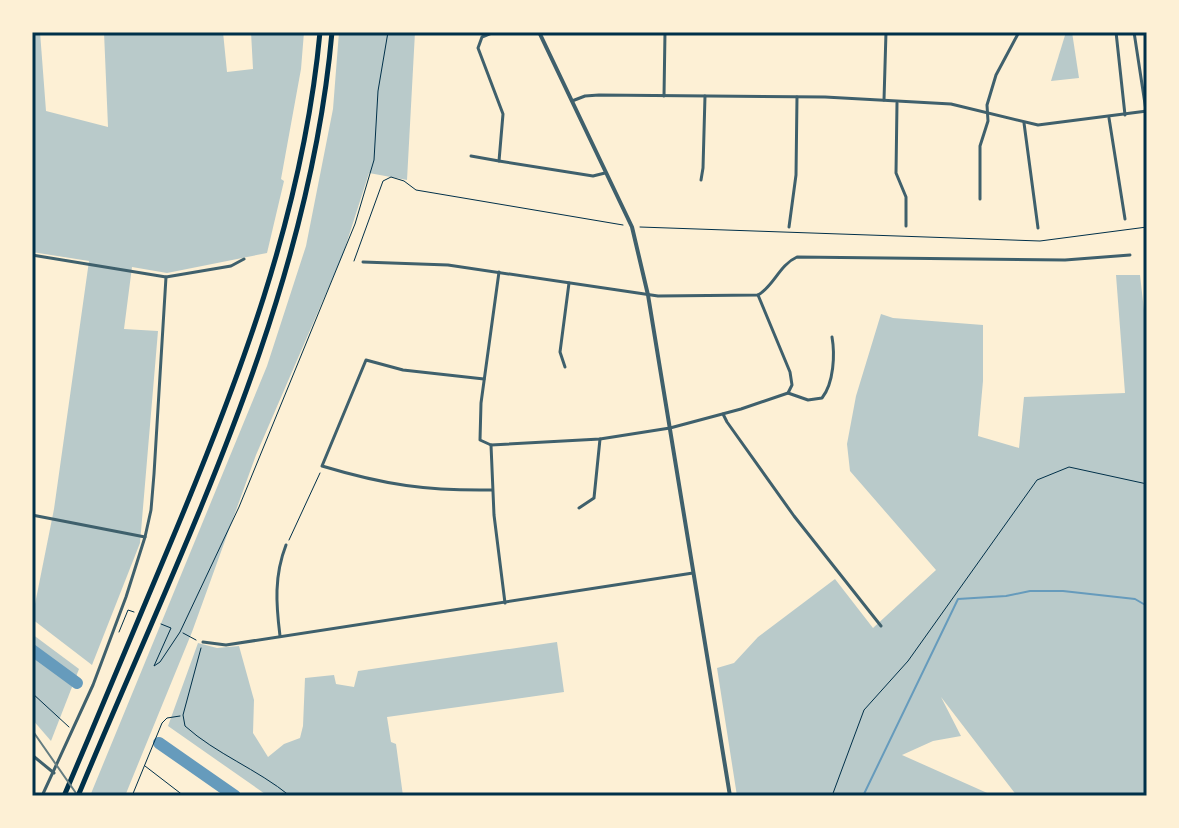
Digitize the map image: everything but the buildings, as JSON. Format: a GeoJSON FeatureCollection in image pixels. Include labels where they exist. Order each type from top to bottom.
{"type":"FeatureCollection","features":[{"type":"Feature","properties":{"kind":"highway"},"geometry":{"type":"LineString","coordinates":[[64,796],[203,466],[257,325],[298,171],[320,32]]}},
{"type":"Feature","properties":{"kind":"highway"},"geometry":{"type":"LineString","coordinates":[[78,796],[219,459],[269,327],[296,234],[313,158],[332,32]]}},
{"type":"Feature","properties":{"kind":"street"},"geometry":{"type":"LineString","coordinates":[[494,32],[482,37],[478,48],[503,114],[499,161]]}},
{"type":"Feature","properties":{"kind":"street"},"geometry":{"type":"LineString","coordinates":[[539,32],[632,227],[648,295],[730,796]]}},
{"type":"Feature","properties":{"kind":"street"},"geometry":{"type":"LineString","coordinates":[[664,96],[665,32]]}},
{"type":"Feature","properties":{"kind":"street"},"geometry":{"type":"LineString","coordinates":[[883,101],[886,32]]}},
{"type":"Feature","properties":{"kind":"street"},"geometry":{"type":"LineString","coordinates":[[980,199],[980,146],[988,121],[987,113],[996,75],[1019,32]]}},
{"type":"Feature","properties":{"kind":"street"},"geometry":{"type":"LineString","coordinates":[[1116,32],[1125,115]]}},
{"type":"Feature","properties":{"kind":"street"},"geometry":{"type":"LineString","coordinates":[[1134,32],[1147,117]]}},
{"type":"Feature","properties":{"kind":"street"},"geometry":{"type":"LineString","coordinates":[[572,101],[585,96],[705,96],[951,104],[1024,123],[1049,125],[1147,111]]}},
{"type":"Feature","properties":{"kind":"street"},"geometry":{"type":"LineString","coordinates":[[701,180],[705,96]]}},
{"type":"Feature","properties":{"kind":"street"},"geometry":{"type":"LineString","coordinates":[[789,227],[796,175],[797,97]]}},
{"type":"Feature","properties":{"kind":"street"},"geometry":{"type":"LineString","coordinates":[[897,103],[896,173],[904,188],[906,226]]}},
{"type":"Feature","properties":{"kind":"street"},"geometry":{"type":"LineString","coordinates":[[1109,118],[1125,219]]}},
{"type":"Feature","properties":{"kind":"street"},"geometry":{"type":"LineString","coordinates":[[1024,123],[1038,228]]}},
{"type":"Feature","properties":{"kind":"street"},"geometry":{"type":"LineString","coordinates":[[471,156],[593,176],[605,173]]}},
{"type":"Feature","properties":{"kind":"street"},"geometry":{"type":"LineString","coordinates":[[32,255],[166,277],[231,266],[244,259]]}},
{"type":"Feature","properties":{"kind":"street"},"geometry":{"type":"LineString","coordinates":[[363,262],[448,265],[648,295],[758,295],[785,263],[797,257],[1065,260],[1130,255]]}},
{"type":"Feature","properties":{"kind":"street"},"geometry":{"type":"LineString","coordinates":[[499,272],[484,379],[480,440],[491,445],[600,439],[670,428],[788,393],[808,400],[822,398],[827,393],[834,360],[832,337]]}},
{"type":"Feature","properties":{"kind":"street"},"geometry":{"type":"LineString","coordinates":[[42,796],[74,730],[126,597],[145,537],[154,474],[166,277]]}},
{"type":"Feature","properties":{"kind":"street"},"geometry":{"type":"LineString","coordinates":[[565,367],[560,352],[569,283]]}},
{"type":"Feature","properties":{"kind":"street"},"geometry":{"type":"LineString","coordinates":[[758,295],[790,372],[792,385],[788,393]]}},
{"type":"Feature","properties":{"kind":"street"},"geometry":{"type":"LineString","coordinates":[[484,379],[403,370],[366,360],[322,466],[369,481],[430,490],[492,490]]}},
{"type":"Feature","properties":{"kind":"street"},"geometry":{"type":"LineString","coordinates":[[723,414],[794,516],[881,626]]}},
{"type":"Feature","properties":{"kind":"street"},"geometry":{"type":"LineString","coordinates":[[579,508],[594,498],[600,439]]}},
{"type":"Feature","properties":{"kind":"street"},"geometry":{"type":"LineString","coordinates":[[491,445],[492,490],[505,603]]}},
{"type":"Feature","properties":{"kind":"street"},"geometry":{"type":"LineString","coordinates":[[32,515],[145,537]]}},
{"type":"Feature","properties":{"kind":"street"},"geometry":{"type":"LineString","coordinates":[[280,636],[275,601],[278,564],[286,545]]}},
{"type":"Feature","properties":{"kind":"street"},"geometry":{"type":"LineString","coordinates":[[203,642],[226,645],[693,573]]}},
{"type":"Feature","properties":{"kind":"street"},"geometry":{"type":"LineString","coordinates":[[32,755],[54,773]]}},
{"type":"Feature","properties":{"kind":"path"},"geometry":{"type":"LineString","coordinates":[[153,620],[171,628],[154,666],[180,632],[239,507],[360,210],[374,160],[378,91],[388,32]]}},
{"type":"Feature","properties":{"kind":"path"},"geometry":{"type":"LineString","coordinates":[[354,261],[383,181],[391,177],[404,181],[416,190],[632,227],[1040,241],[1147,227]]}},
{"type":"Feature","properties":{"kind":"path"},"geometry":{"type":"LineString","coordinates":[[286,545],[322,466]]}},
{"type":"Feature","properties":{"kind":"path"},"geometry":{"type":"LineString","coordinates":[[832,796],[864,710],[908,661],[1037,480],[1069,467],[1147,484]]}},
{"type":"Feature","properties":{"kind":"path"},"geometry":{"type":"LineString","coordinates":[[128,610],[141,615]]}},
{"type":"Feature","properties":{"kind":"path"},"geometry":{"type":"LineString","coordinates":[[180,632],[203,642],[183,715],[185,726],[290,796]]}},
{"type":"Feature","properties":{"kind":"path"},"geometry":{"type":"LineString","coordinates":[[32,693],[74,730]]}},
{"type":"Feature","properties":{"kind":"path"},"geometry":{"type":"LineString","coordinates":[[132,796],[162,723],[167,718],[183,715]]}},
{"type":"Feature","properties":{"kind":"path"},"geometry":{"type":"LineString","coordinates":[[145,766],[184,796]]}},
{"type":"Feature","properties":{"kind":"shaded area"},"geometry":{"type":"Polygon","coordinates":[[[32,32],[40,32],[46,111],[108,127],[104,32],[223,32],[227,72],[253,69],[251,32],[304,32],[301,69],[281,179],[284,181],[267,253],[167,273],[132,267],[124,329],[158,331],[140,543],[92,665],[32,619],[54,509],[89,261],[32,252],[32,32]]]}},
{"type":"Feature","properties":{"kind":"shaded area"},"geometry":{"type":"Polygon","coordinates":[[[339,32],[415,32],[407,180],[369,173],[343,254],[256,455],[192,632],[125,796],[90,796],[267,366],[306,246],[333,109],[339,32]]]}},
{"type":"Feature","properties":{"kind":"shaded area"},"geometry":{"type":"Polygon","coordinates":[[[1066,32],[1072,32],[1079,78],[1051,81],[1066,32]]]}},
{"type":"Feature","properties":{"kind":"shaded area"},"geometry":{"type":"Polygon","coordinates":[[[1116,275],[1140,275],[1147,337],[1147,796],[1017,796],[941,697],[961,736],[933,741],[902,755],[994,796],[737,796],[717,668],[734,663],[758,637],[835,579],[873,628],[936,570],[850,471],[847,444],[856,396],[881,314],[893,318],[983,325],[983,381],[978,436],[1019,448],[1024,397],[1125,393],[1116,275]]]}},
{"type":"Feature","properties":{"kind":"shaded area"},"geometry":{"type":"Polygon","coordinates":[[[32,634],[79,669],[51,741],[32,719],[32,634]]]}},
{"type":"Feature","properties":{"kind":"shaded area"},"geometry":{"type":"Polygon","coordinates":[[[557,642],[564,692],[387,717],[391,742],[396,744],[403,796],[268,796],[168,726],[198,643],[217,648],[239,646],[254,700],[253,733],[268,757],[284,744],[300,738],[305,678],[334,675],[336,684],[354,687],[358,671],[557,642]]]}},
{"type":"Feature","properties":{"kind":"waterway"},"geometry":{"type":"LineString","coordinates":[[863,796],[958,599],[1030,591],[1063,591],[1135,599],[1147,606]]}},
{"type":"Feature","properties":{"kind":"waterway"},"geometry":{"type":"LineString","coordinates":[[32,650],[77,683]]}},
{"type":"Feature","properties":{"kind":"waterway"},"geometry":{"type":"LineString","coordinates":[[159,743],[235,796]]}},
{"type":"Feature","properties":{"kind":"railway"},"geometry":{"type":"LineString","coordinates":[[32,730],[78,796]]}}]}
